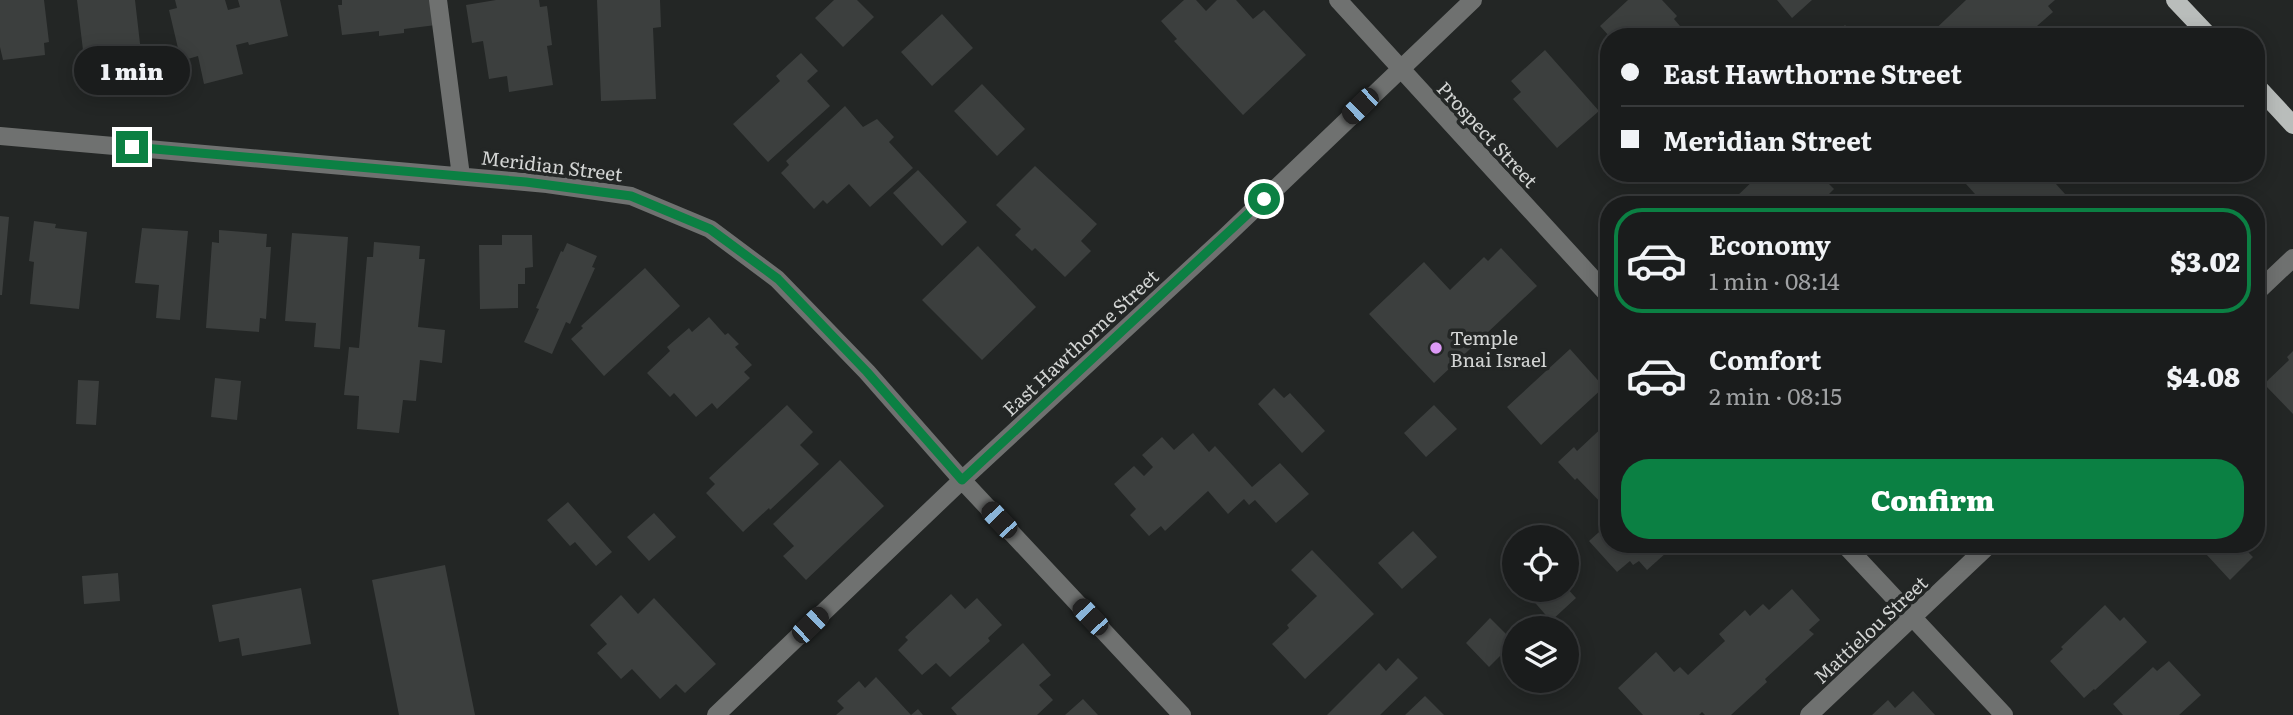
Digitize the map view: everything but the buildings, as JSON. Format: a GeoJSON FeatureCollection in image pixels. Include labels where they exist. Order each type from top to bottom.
{"type":"FeatureCollection","features":[{"type":"Feature","properties":{"kind":"main road"},"geometry":{"type":"LineString","coordinates":[[2175,0],[2201,28]]}},
{"type":"Feature","properties":{"kind":"main road"},"geometry":{"type":"LineString","coordinates":[[2265,95],[2293,125]]}},
{"type":"Feature","properties":{"kind":"street"},"geometry":{"type":"LineString","coordinates":[[438,0],[461,176]]}},
{"type":"Feature","properties":{"kind":"street","name":"Prospect Street"},"geometry":{"type":"LineString","coordinates":[[1338,0],[1600,286]]}},
{"type":"Feature","properties":{"kind":"street","name":"East Hawthorne Street"},"geometry":{"type":"LineString","coordinates":[[716,715],[1473,0]]}},
{"type":"Feature","properties":{"kind":"street","name":"Meridian Street"},"geometry":{"type":"LineString","coordinates":[[0,136],[461,176],[631,196],[710,229],[778,279],[1182,715]]}},
{"type":"Feature","properties":{"kind":"street"},"geometry":{"type":"LineString","coordinates":[[2265,284],[2293,258]]}},
{"type":"Feature","properties":{"kind":"street"},"geometry":{"type":"LineString","coordinates":[[1853,553],[2004,715]]}},
{"type":"Feature","properties":{"kind":"street","name":"Mattielou Street"},"geometry":{"type":"LineString","coordinates":[[1809,715],[1980,553]]}},
{"type":"Feature","properties":{"kind":"place","name":"Temple Bnai Israel"},"geometry":{"type":"Point","coordinates":[1436,348]}},
{"type":"Feature","properties":{"kind":"route"},"geometry":{"type":"LineString","coordinates":[[132,147],[547,184],[631,196],[710,229],[778,279],[867,372],[962,480],[1264,199]]}}]}
